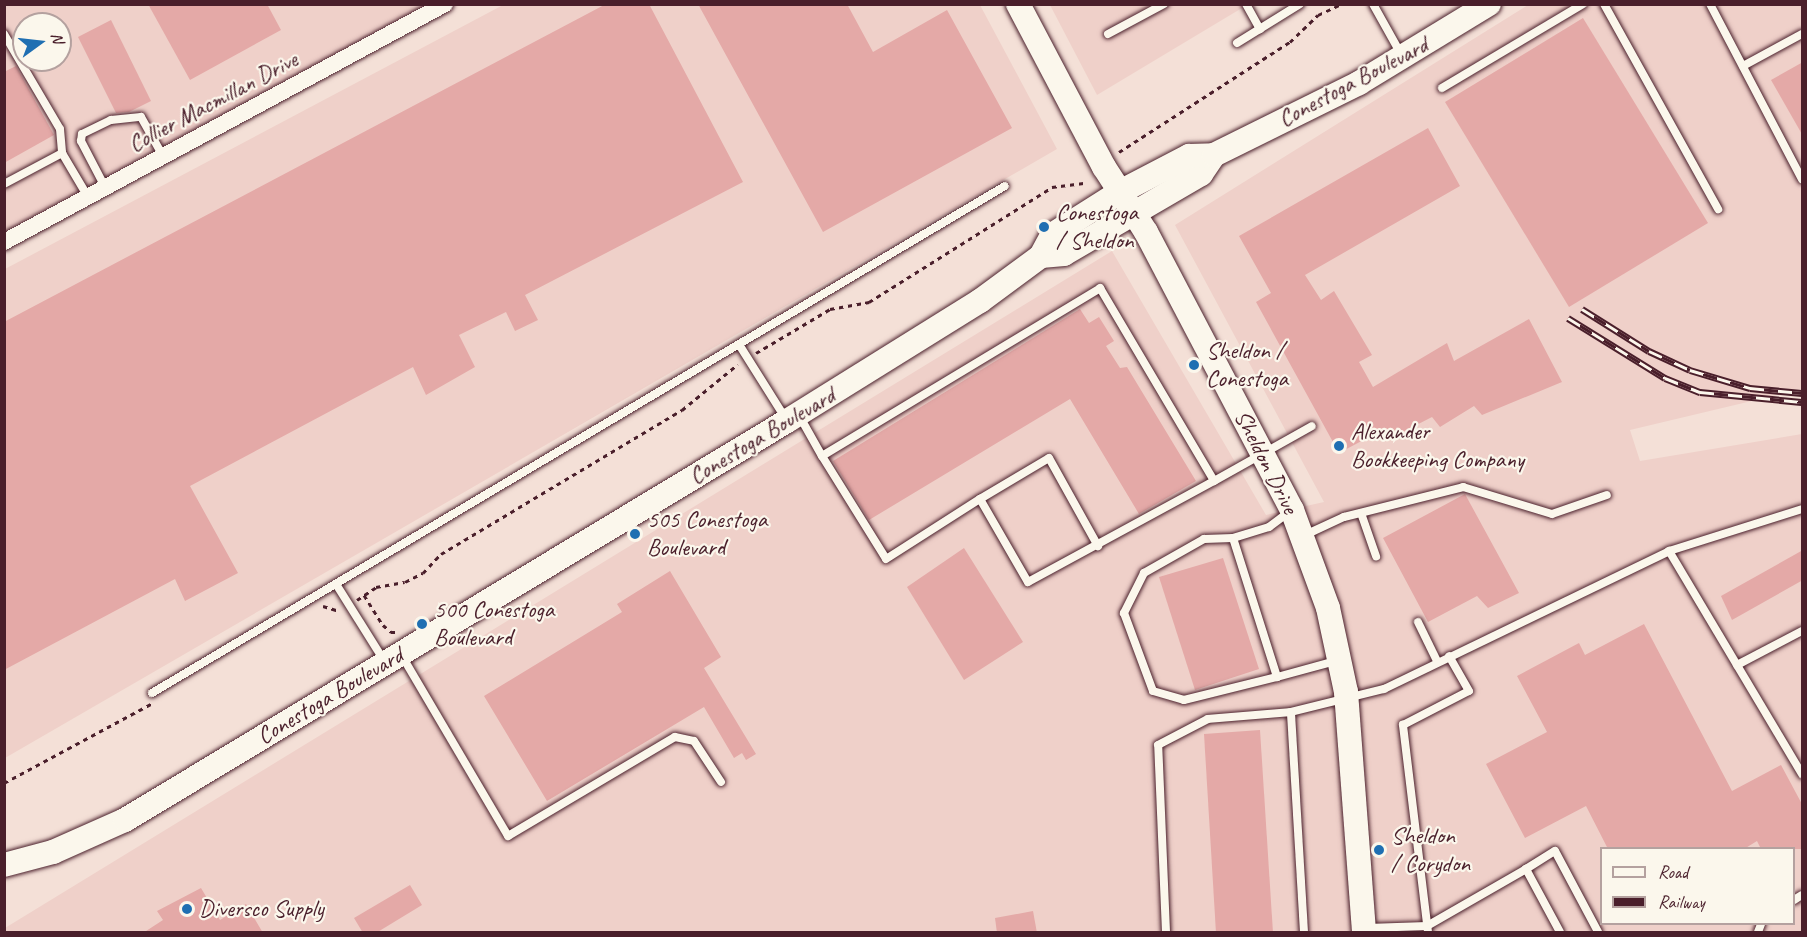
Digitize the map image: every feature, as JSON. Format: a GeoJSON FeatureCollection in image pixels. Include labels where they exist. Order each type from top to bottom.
{"type":"FeatureCollection","features":[{"type":"Feature","properties":{"kind":"street","name":"Collier Macmillan Drive"},"geometry":{"type":"LineString","coordinates":[[4,242],[445,4]]}},
{"type":"Feature","properties":{"kind":"street","name":"Sheldon Drive"},"geometry":{"type":"LineString","coordinates":[[1017,4],[1041,53],[1120,192],[1134,212],[1292,510],[1328,608],[1347,697],[1364,930]]}},
{"type":"Feature","properties":{"kind":"street","name":"Conestoga Boulevard"},"geometry":{"type":"LineString","coordinates":[[4,865],[53,852],[125,820],[396,649],[793,418],[980,301],[1041,256],[1052,235],[1120,192],[1189,156],[1214,155],[1403,57],[1489,4]]}},
{"type":"Feature","properties":{"kind":"street","name":"Conestoga Boulevard"},"geometry":{"type":"LineString","coordinates":[[1041,256],[1064,254],[1201,174],[1214,155]]}},
{"type":"Feature","properties":{"kind":"lane"},"geometry":{"type":"LineString","coordinates":[[1108,34],[1164,4]]}},
{"type":"Feature","properties":{"kind":"lane"},"geometry":{"type":"LineString","coordinates":[[1246,4],[1260,29]]}},
{"type":"Feature","properties":{"kind":"lane"},"geometry":{"type":"LineString","coordinates":[[1237,43],[1300,4]]}},
{"type":"Feature","properties":{"kind":"lane"},"geometry":{"type":"LineString","coordinates":[[1373,4],[1403,57]]}},
{"type":"Feature","properties":{"kind":"lane"},"geometry":{"type":"LineString","coordinates":[[1442,88],[1583,4]]}},
{"type":"Feature","properties":{"kind":"lane"},"geometry":{"type":"LineString","coordinates":[[1604,4],[1718,209]]}},
{"type":"Feature","properties":{"kind":"lane"},"geometry":{"type":"LineString","coordinates":[[1710,4],[1803,178]]}},
{"type":"Feature","properties":{"kind":"lane"},"geometry":{"type":"LineString","coordinates":[[4,34],[60,129],[62,153],[88,197]]}},
{"type":"Feature","properties":{"kind":"lane"},"geometry":{"type":"LineString","coordinates":[[1743,66],[1803,34]]}},
{"type":"Feature","properties":{"kind":"lane"},"geometry":{"type":"LineString","coordinates":[[105,188],[81,141],[82,134],[111,120],[141,117],[164,156]]}},
{"type":"Feature","properties":{"kind":"lane"},"geometry":{"type":"LineString","coordinates":[[4,184],[62,153]]}},
{"type":"Feature","properties":{"kind":"lane"},"geometry":{"type":"LineString","coordinates":[[152,693],[740,346],[1005,186]]}},
{"type":"Feature","properties":{"kind":"lane"},"geometry":{"type":"LineString","coordinates":[[822,456],[1100,288],[1214,481]]}},
{"type":"Feature","properties":{"kind":"lane"},"geometry":{"type":"LineString","coordinates":[[740,346],[822,456],[861,525],[885,559],[1049,458],[1098,546]]}},
{"type":"Feature","properties":{"kind":"lane"},"geometry":{"type":"LineString","coordinates":[[980,499],[1028,582],[1147,521],[1262,452],[1312,426]]}},
{"type":"Feature","properties":{"kind":"lane"},"geometry":{"type":"LineString","coordinates":[[1301,536],[1361,513],[1463,487],[1552,514],[1607,495]]}},
{"type":"Feature","properties":{"kind":"lane"},"geometry":{"type":"LineString","coordinates":[[1166,933],[1158,745],[1208,718],[1292,712],[1384,689],[1670,551],[1803,509]]}},
{"type":"Feature","properties":{"kind":"lane"},"geometry":{"type":"LineString","coordinates":[[1292,510],[1269,526],[1233,538],[1204,538],[1144,573],[1124,613],[1152,691],[1184,700],[1339,660]]}},
{"type":"Feature","properties":{"kind":"lane"},"geometry":{"type":"LineString","coordinates":[[1361,513],[1377,556]]}},
{"type":"Feature","properties":{"kind":"lane"},"geometry":{"type":"LineString","coordinates":[[1233,538],[1277,677]]}},
{"type":"Feature","properties":{"kind":"lane"},"geometry":{"type":"LineString","coordinates":[[1670,551],[1803,774]]}},
{"type":"Feature","properties":{"kind":"lane"},"geometry":{"type":"LineString","coordinates":[[336,584],[351,604],[396,649],[508,836],[675,737],[694,741],[721,782]]}},
{"type":"Feature","properties":{"kind":"lane"},"geometry":{"type":"LineString","coordinates":[[1418,622],[1437,662]]}},
{"type":"Feature","properties":{"kind":"lane"},"geometry":{"type":"LineString","coordinates":[[1737,666],[1803,631]]}},
{"type":"Feature","properties":{"kind":"lane"},"geometry":{"type":"LineString","coordinates":[[1428,929],[1403,724],[1470,691],[1449,656]]}},
{"type":"Feature","properties":{"kind":"lane"},"geometry":{"type":"LineString","coordinates":[[1292,712],[1304,933]]}},
{"type":"Feature","properties":{"kind":"lane"},"geometry":{"type":"LineString","coordinates":[[1364,930],[1428,929],[1555,851],[1598,933]]}},
{"type":"Feature","properties":{"kind":"lane"},"geometry":{"type":"LineString","coordinates":[[1526,868],[1560,933]]}},
{"type":"Feature","properties":{"kind":"path"},"geometry":{"type":"LineString","coordinates":[[1119,152],[1290,42],[1318,15],[1342,4]]}},
{"type":"Feature","properties":{"kind":"path"},"geometry":{"type":"LineString","coordinates":[[320,606],[339,611],[376,587],[405,582],[423,573],[441,554],[682,410],[716,379],[830,309],[869,302],[1052,188],[1086,183]]}},
{"type":"Feature","properties":{"kind":"path"},"geometry":{"type":"LineString","coordinates":[[364,595],[383,625],[391,632],[396,649]]}},
{"type":"Feature","properties":{"kind":"path"},"geometry":{"type":"LineString","coordinates":[[4,783],[160,699]]}},
{"type":"Feature","properties":{"kind":"shaded area"},"geometry":{"type":"Polygon","coordinates":[[[5,5],[436,5],[5,238],[5,5]]]}},
{"type":"Feature","properties":{"kind":"shaded area"},"geometry":{"type":"Polygon","coordinates":[[[503,5],[980,5],[1057,149],[5,758],[5,269],[503,5]]]}},
{"type":"Feature","properties":{"kind":"shaded area"},"geometry":{"type":"Polygon","coordinates":[[[1050,5],[1247,5],[1097,95],[1050,5]]]}},
{"type":"Feature","properties":{"kind":"shaded area"},"geometry":{"type":"Polygon","coordinates":[[[1528,5],[1802,5],[1802,389],[1630,430],[1640,461],[1802,434],[1802,932],[5,932],[5,928],[1112,251],[1266,515],[1324,502],[1175,225],[1528,5]]]}},
{"type":"Feature","properties":{"kind":"building"},"geometry":{"type":"Polygon","coordinates":[[[148,4],[267,4],[281,30],[190,80],[148,4]]]}},
{"type":"Feature","properties":{"kind":"building"},"geometry":{"type":"Polygon","coordinates":[[[606,4],[649,4],[743,182],[525,295],[538,320],[515,331],[506,312],[459,335],[475,367],[426,395],[413,367],[190,486],[238,573],[185,601],[175,579],[4,670],[4,322],[606,4]]]}},
{"type":"Feature","properties":{"kind":"building"},"geometry":{"type":"Polygon","coordinates":[[[698,4],[847,4],[873,52],[947,10],[1012,128],[823,232],[698,4]]]}},
{"type":"Feature","properties":{"kind":"building"},"geometry":{"type":"Polygon","coordinates":[[[1583,18],[1708,223],[1569,307],[1445,102],[1583,18]]]}},
{"type":"Feature","properties":{"kind":"building"},"geometry":{"type":"Polygon","coordinates":[[[111,20],[151,101],[129,112],[116,113],[78,37],[111,20]]]}},
{"type":"Feature","properties":{"kind":"building"},"geometry":{"type":"Polygon","coordinates":[[[1803,62],[1803,136],[1771,80],[1803,62]]]}},
{"type":"Feature","properties":{"kind":"building"},"geometry":{"type":"Polygon","coordinates":[[[12,68],[12,72],[19,72],[54,135],[4,163],[4,72],[12,68]]]}},
{"type":"Feature","properties":{"kind":"building"},"geometry":{"type":"Polygon","coordinates":[[[1428,128],[1460,186],[1305,275],[1321,300],[1334,291],[1372,355],[1359,362],[1373,387],[1447,343],[1454,361],[1529,319],[1562,382],[1482,415],[1474,406],[1440,427],[1432,417],[1395,436],[1386,428],[1339,453],[1256,302],[1271,293],[1239,236],[1428,128]]]}},
{"type":"Feature","properties":{"kind":"building"},"geometry":{"type":"Polygon","coordinates":[[[1080,309],[1089,323],[1099,317],[1114,341],[1106,346],[1120,368],[1127,367],[1196,481],[1139,514],[1070,399],[869,520],[833,461],[1080,309]]]}},
{"type":"Feature","properties":{"kind":"building"},"geometry":{"type":"Polygon","coordinates":[[[1465,494],[1519,593],[1488,608],[1477,596],[1428,622],[1383,538],[1465,494]]]}},
{"type":"Feature","properties":{"kind":"building"},"geometry":{"type":"Polygon","coordinates":[[[964,548],[1023,642],[964,680],[907,587],[964,548]]]}},
{"type":"Feature","properties":{"kind":"building"},"geometry":{"type":"Polygon","coordinates":[[[1803,550],[1803,580],[1732,620],[1721,596],[1803,550]]]}},
{"type":"Feature","properties":{"kind":"building"},"geometry":{"type":"Polygon","coordinates":[[[1223,558],[1259,669],[1195,690],[1159,577],[1223,558]]]}},
{"type":"Feature","properties":{"kind":"building"},"geometry":{"type":"Polygon","coordinates":[[[670,571],[721,657],[704,668],[756,754],[746,760],[742,753],[734,758],[704,707],[547,801],[484,696],[622,612],[617,604],[670,571]]]}},
{"type":"Feature","properties":{"kind":"building"},"geometry":{"type":"Polygon","coordinates":[[[1644,624],[1732,791],[1781,765],[1803,806],[1803,849],[1760,847],[1757,841],[1747,847],[1607,847],[1586,806],[1525,838],[1486,764],[1547,732],[1517,676],[1579,643],[1585,655],[1644,624]]]}},
{"type":"Feature","properties":{"kind":"building"},"geometry":{"type":"Polygon","coordinates":[[[1260,730],[1273,933],[1216,933],[1204,734],[1260,730]]]}},
{"type":"Feature","properties":{"kind":"building"},"geometry":{"type":"Polygon","coordinates":[[[410,885],[422,905],[376,933],[363,933],[354,918],[410,885]]]}},
{"type":"Feature","properties":{"kind":"building","name":"Diversco Supply"},"geometry":{"type":"Polygon","coordinates":[[[201,888],[220,920],[246,904],[263,933],[143,933],[163,920],[157,911],[201,888]]]}},
{"type":"Feature","properties":{"kind":"building"},"geometry":{"type":"Polygon","coordinates":[[[1033,911],[1037,933],[997,933],[995,918],[1033,911]]]}},
{"type":"Feature","properties":{"kind":"railway"},"geometry":{"type":"LineString","coordinates":[[1582,309],[1649,351],[1690,370],[1750,388],[1802,393]]}},
{"type":"Feature","properties":{"kind":"railway"},"geometry":{"type":"LineString","coordinates":[[1568,318],[1665,378],[1700,392],[1802,402]]}},
{"type":"Feature","properties":{"kind":"place","name":"Conestoga / Sheldon"},"geometry":{"type":"Point","coordinates":[1044,227]}},
{"type":"Feature","properties":{"kind":"place","name":"Sheldon / Conestoga"},"geometry":{"type":"Point","coordinates":[1194,365]}},
{"type":"Feature","properties":{"kind":"place","name":"Alexander Bookkeeping Company"},"geometry":{"type":"Point","coordinates":[1339,446]}},
{"type":"Feature","properties":{"kind":"place","name":"505 Conestoga Boulevard"},"geometry":{"type":"Point","coordinates":[635,534]}},
{"type":"Feature","properties":{"kind":"place","name":"500 Conestoga Boulevard"},"geometry":{"type":"Point","coordinates":[422,624]}},
{"type":"Feature","properties":{"kind":"place","name":"Sheldon / Corydon"},"geometry":{"type":"Point","coordinates":[1379,850]}},
{"type":"Feature","properties":{"kind":"place","name":"Diversco Supply"},"geometry":{"type":"Point","coordinates":[187,909]}}]}
